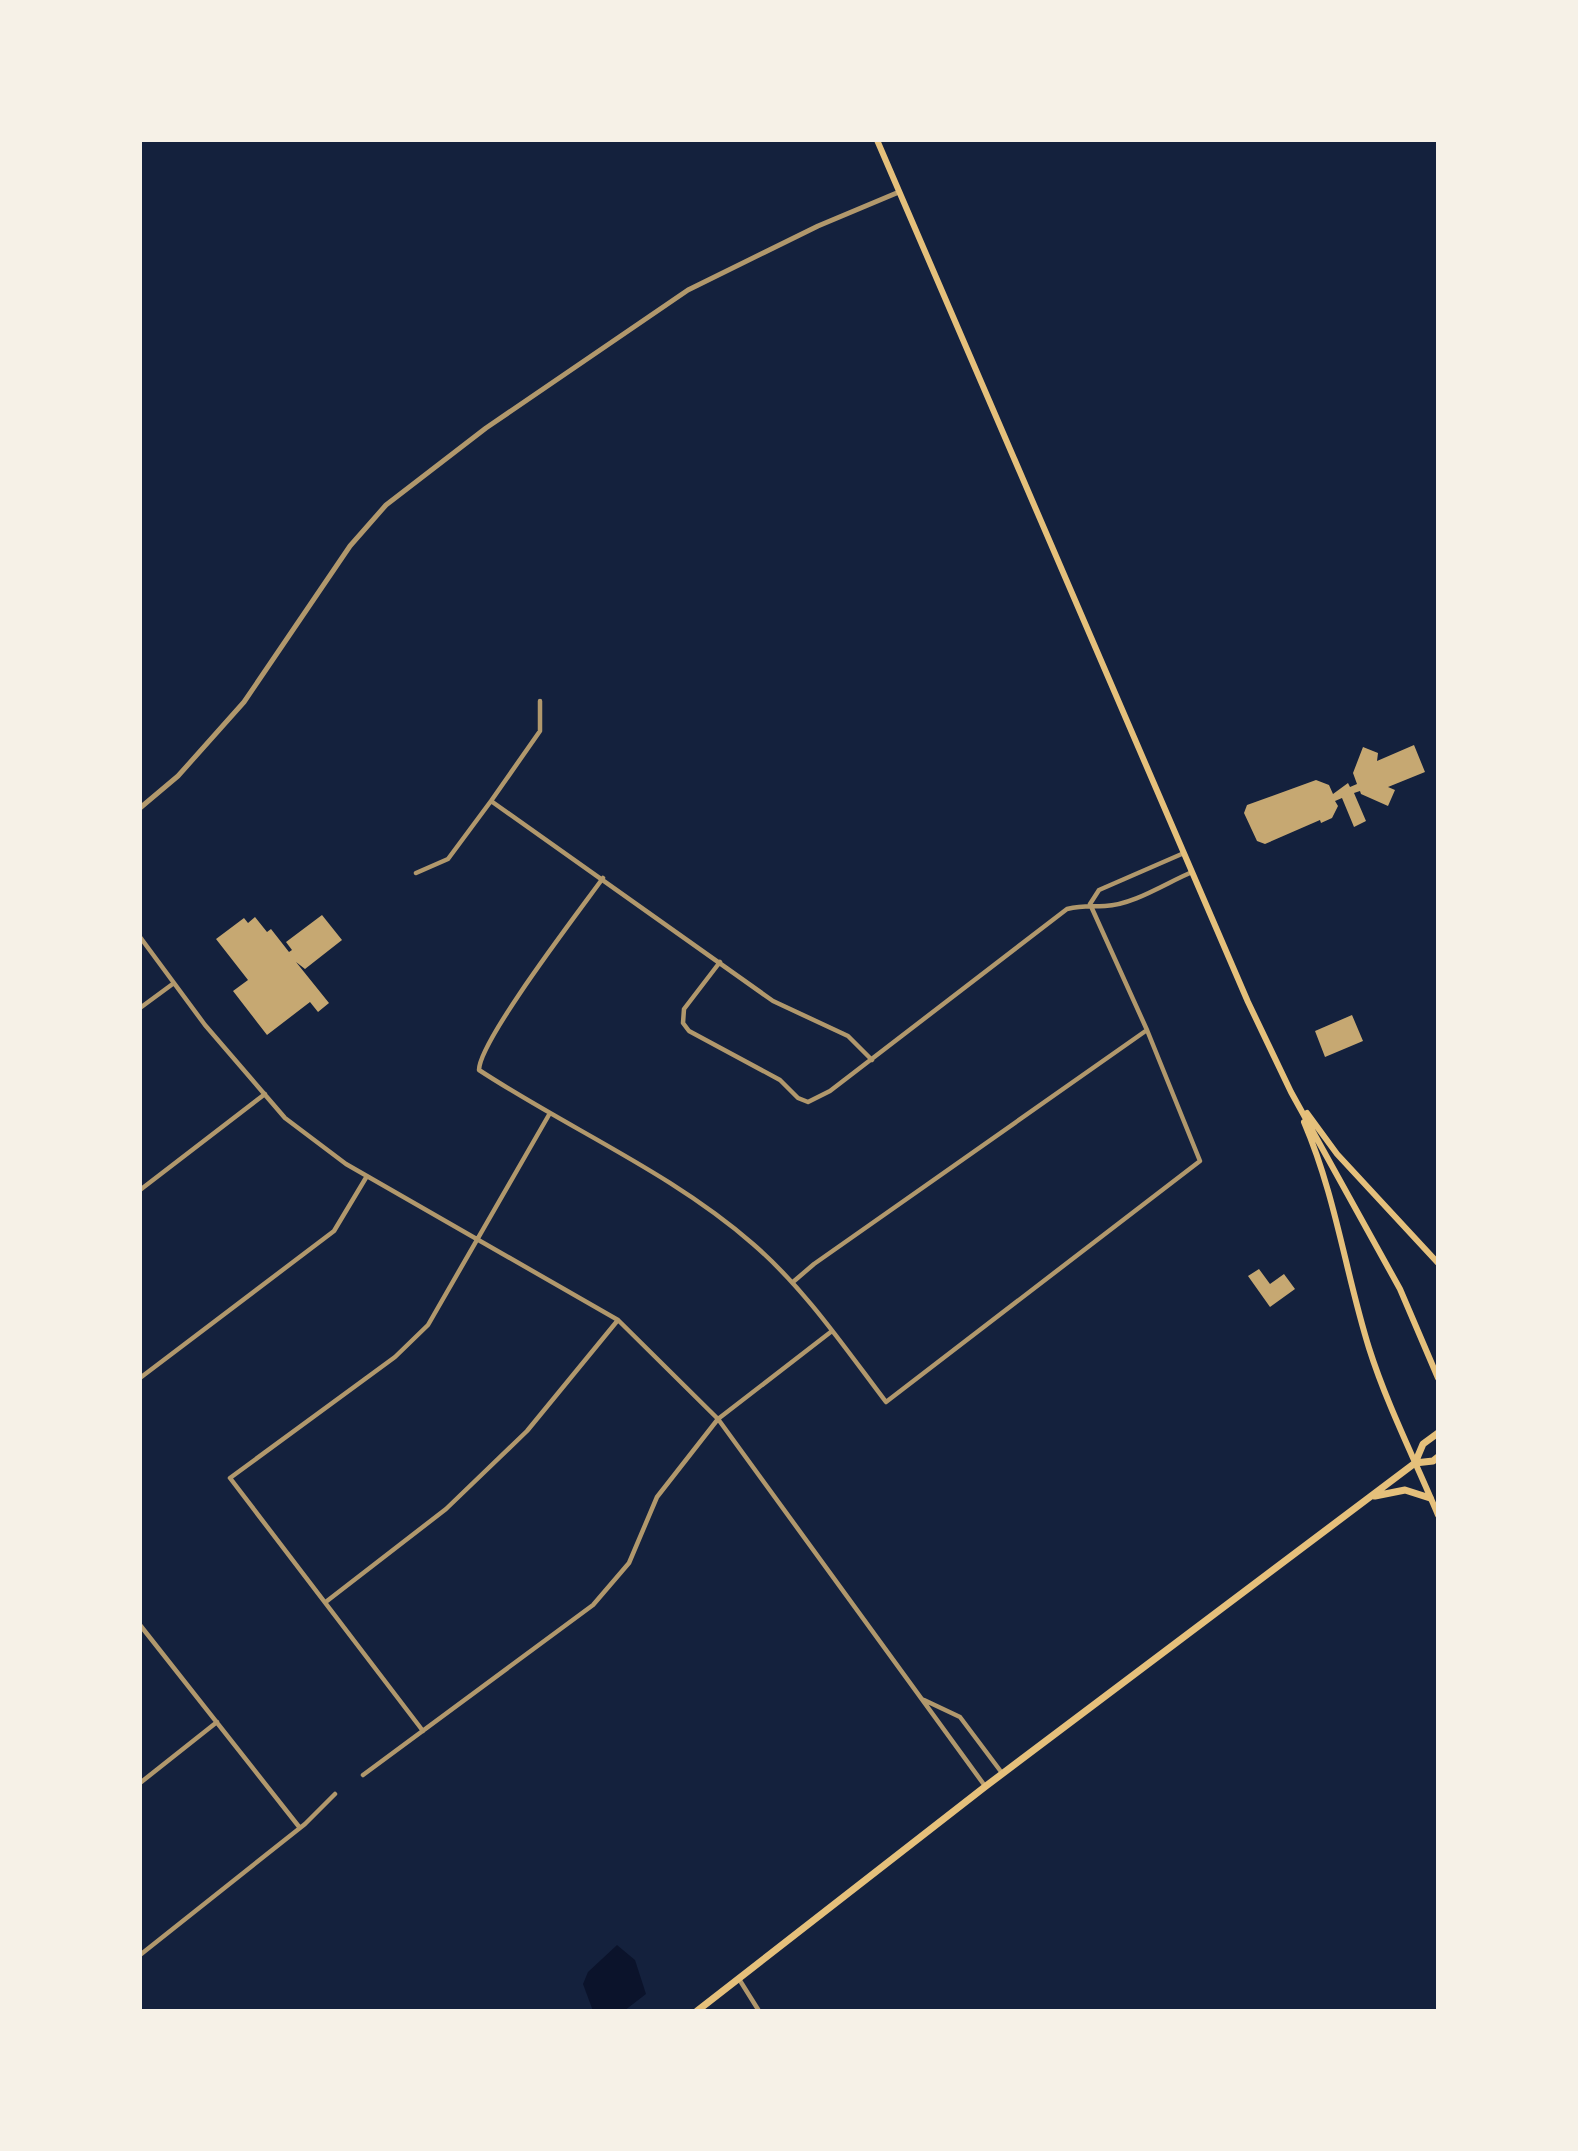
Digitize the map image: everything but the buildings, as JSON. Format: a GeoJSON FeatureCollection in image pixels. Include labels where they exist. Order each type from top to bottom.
{"type":"FeatureCollection","features":[{"type":"Feature","properties":{"kind":"main road"},"geometry":{"type":"LineString","coordinates":[[877,140],[1248,1002],[1291,1092],[1400,1289],[1438,1378]]}},
{"type":"Feature","properties":{"kind":"main road"},"geometry":{"type":"LineString","coordinates":[[1291,1092],[1338,1154],[1438,1263]]}},
{"type":"Feature","properties":{"kind":"main road"},"geometry":{"type":"LineString","coordinates":[[1291,1092],[1330,1192],[1370,1351],[1438,1516]]}},
{"type":"Feature","properties":{"kind":"main road"},"geometry":{"type":"LineString","coordinates":[[697,2011],[986,1786],[1415,1463],[1423,1444],[1438,1433]]}},
{"type":"Feature","properties":{"kind":"main road"},"geometry":{"type":"LineString","coordinates":[[1415,1463],[1433,1461],[1438,1457]]}},
{"type":"Feature","properties":{"kind":"main road"},"geometry":{"type":"LineString","coordinates":[[1371,1496],[1405,1490],[1430,1498]]}},
{"type":"Feature","properties":{"kind":"street"},"geometry":{"type":"LineString","coordinates":[[140,808],[178,776],[244,702],[350,547],[386,505],[486,428],[688,290],[818,226],[900,192]]}},
{"type":"Feature","properties":{"kind":"street"},"geometry":{"type":"LineString","coordinates":[[416,873],[447,859],[491,801],[540,731],[540,701]]}},
{"type":"Feature","properties":{"kind":"street"},"geometry":{"type":"LineString","coordinates":[[491,801],[773,1000],[848,1036],[872,1060]]}},
{"type":"Feature","properties":{"kind":"street"},"geometry":{"type":"LineString","coordinates":[[1090,904],[1099,890],[1184,853]]}},
{"type":"Feature","properties":{"kind":"street"},"geometry":{"type":"LineString","coordinates":[[720,962],[684,1009],[683,1023],[689,1031],[780,1080],[798,1098],[808,1102],[830,1091],[872,1060],[1067,909],[1090,904],[1105,906],[1126,900],[1192,872]]}},
{"type":"Feature","properties":{"kind":"street"},"geometry":{"type":"LineString","coordinates":[[603,878],[509,1011],[479,1060],[479,1070],[641,1166],[714,1214],[752,1243],[793,1282],[886,1402],[1200,1161],[1147,1030],[1090,904]]}},
{"type":"Feature","properties":{"kind":"street"},"geometry":{"type":"LineString","coordinates":[[140,937],[205,1025],[285,1118],[346,1164],[618,1320],[718,1419],[986,1786]]}},
{"type":"Feature","properties":{"kind":"street"},"geometry":{"type":"LineString","coordinates":[[140,1009],[174,983]]}},
{"type":"Feature","properties":{"kind":"street"},"geometry":{"type":"LineString","coordinates":[[793,1282],[814,1264],[1147,1030]]}},
{"type":"Feature","properties":{"kind":"street"},"geometry":{"type":"LineString","coordinates":[[140,1190],[265,1094]]}},
{"type":"Feature","properties":{"kind":"street"},"geometry":{"type":"LineString","coordinates":[[423,1731],[327,1601],[230,1478],[395,1357],[428,1325],[550,1112]]}},
{"type":"Feature","properties":{"kind":"street"},"geometry":{"type":"LineString","coordinates":[[140,1378],[334,1231],[368,1176]]}},
{"type":"Feature","properties":{"kind":"street"},"geometry":{"type":"LineString","coordinates":[[327,1601],[446,1509],[527,1431],[618,1320]]}},
{"type":"Feature","properties":{"kind":"street"},"geometry":{"type":"LineString","coordinates":[[363,1775],[593,1605],[629,1563],[657,1497],[718,1419],[832,1331]]}},
{"type":"Feature","properties":{"kind":"street"},"geometry":{"type":"LineString","coordinates":[[140,1625],[300,1828]]}},
{"type":"Feature","properties":{"kind":"street"},"geometry":{"type":"LineString","coordinates":[[923,1700],[960,1717],[1003,1774]]}},
{"type":"Feature","properties":{"kind":"street"},"geometry":{"type":"LineString","coordinates":[[140,1783],[217,1722]]}},
{"type":"Feature","properties":{"kind":"street"},"geometry":{"type":"LineString","coordinates":[[140,1955],[300,1828],[335,1794]]}},
{"type":"Feature","properties":{"kind":"street"},"geometry":{"type":"LineString","coordinates":[[738,1979],[759,2011]]}},
{"type":"Feature","properties":{"kind":"water"},"geometry":{"type":"Polygon","coordinates":[[[617,1945],[635,1960],[646,1994],[624,2011],[593,2011],[583,1984],[588,1972],[617,1945]]]}}]}
